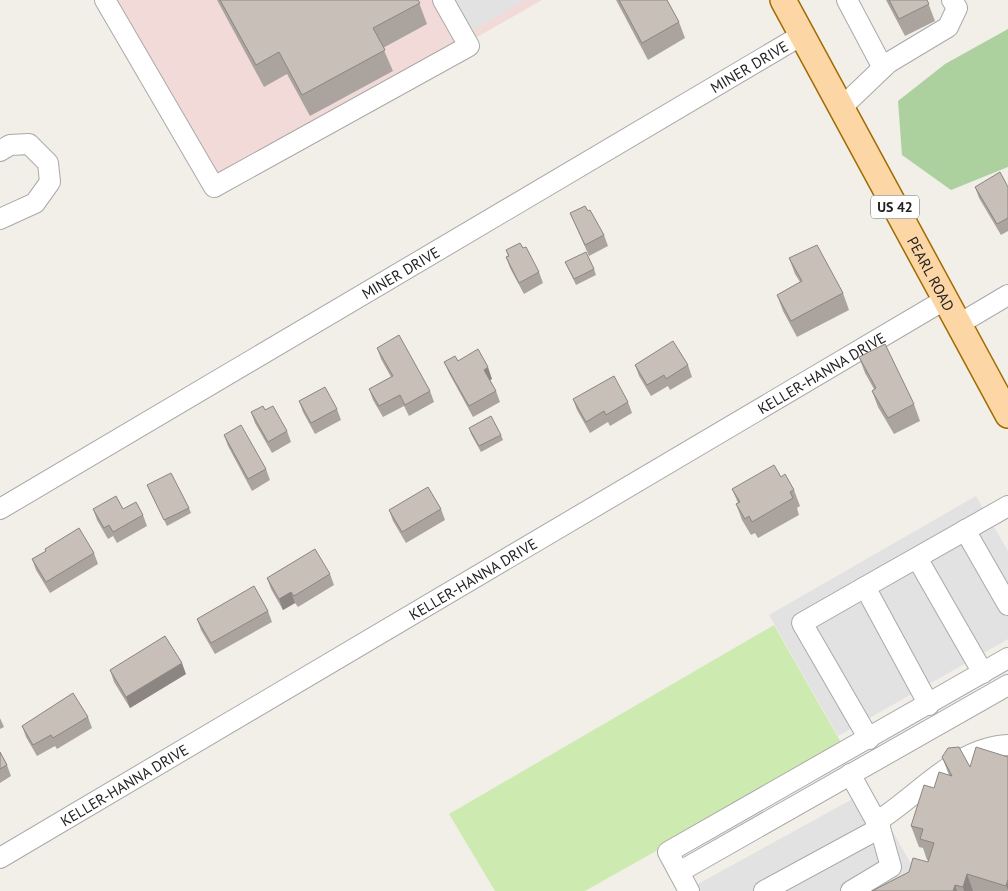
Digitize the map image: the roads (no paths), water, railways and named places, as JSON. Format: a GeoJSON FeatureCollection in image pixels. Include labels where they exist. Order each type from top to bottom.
{"type":"FeatureCollection","features":[{"type":"Feature","properties":{"kind":"main road","name":"PEARL ROAD"},"geometry":{"type":"LineString","coordinates":[[783,0],[1008,415]]}},
{"type":"Feature","properties":{"kind":"street"},"geometry":{"type":"LineString","coordinates":[[105,0],[214,187],[469,46],[443,0]]}},
{"type":"Feature","properties":{"kind":"street"},"geometry":{"type":"LineString","coordinates":[[847,0],[883,68]]}},
{"type":"Feature","properties":{"kind":"street"},"geometry":{"type":"LineString","coordinates":[[841,108],[883,68],[948,28],[957,8],[952,0]]}},
{"type":"Feature","properties":{"kind":"street","name":"MINER DRIVE"},"geometry":{"type":"LineString","coordinates":[[0,509],[802,35]]}},
{"type":"Feature","properties":{"kind":"street"},"geometry":{"type":"LineString","coordinates":[[0,151],[10,145],[28,144],[48,163],[50,182],[35,203],[0,218]]}},
{"type":"Feature","properties":{"kind":"street"},"geometry":{"type":"LineString","coordinates":[[959,324],[1008,295]]}},
{"type":"Feature","properties":{"kind":"street","name":"KELLER-HANNA DRIVE"},"geometry":{"type":"LineString","coordinates":[[0,858],[946,299]]}},
{"type":"Feature","properties":{"kind":"street"},"geometry":{"type":"LineString","coordinates":[[869,739],[802,623],[1008,506]]}},
{"type":"Feature","properties":{"kind":"street"},"geometry":{"type":"LineString","coordinates":[[965,530],[1008,605]]}},
{"type":"Feature","properties":{"kind":"street"},"geometry":{"type":"LineString","coordinates":[[917,558],[983,673]]}},
{"type":"Feature","properties":{"kind":"street"},"geometry":{"type":"LineString","coordinates":[[865,588],[929,706]]}},
{"type":"Feature","properties":{"kind":"street"},"geometry":{"type":"LineString","coordinates":[[689,891],[668,852],[929,706],[1008,658]]}},
{"type":"Feature","properties":{"kind":"street"},"geometry":{"type":"LineString","coordinates":[[679,872],[1008,685]]}},
{"type":"Feature","properties":{"kind":"street"},"geometry":{"type":"LineString","coordinates":[[954,691],[964,709]]}},
{"type":"Feature","properties":{"kind":"street"},"geometry":{"type":"LineString","coordinates":[[764,891],[878,825],[958,762],[980,752],[1008,745]]}},
{"type":"Feature","properties":{"kind":"street"},"geometry":{"type":"LineString","coordinates":[[850,774],[878,825],[891,867],[851,891]]}},
{"type":"Feature","properties":{"kind":"street"},"geometry":{"type":"LineString","coordinates":[[802,776],[812,796]]}}]}
